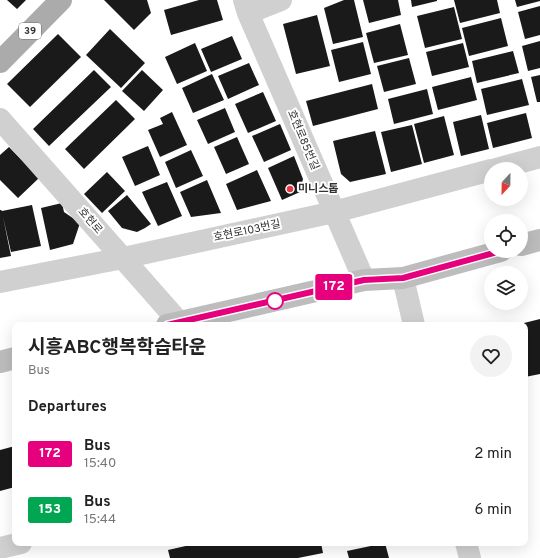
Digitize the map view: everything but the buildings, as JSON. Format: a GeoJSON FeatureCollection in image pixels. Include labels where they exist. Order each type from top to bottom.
{"type":"FeatureCollection","features":[{"type":"Feature","properties":{"kind":"main road","name":"39"},"geometry":{"type":"LineString","coordinates":[[0,62],[61,0]]}},
{"type":"Feature","properties":{"kind":"main road"},"geometry":{"type":"LineString","coordinates":[[528,243],[540,240]]}},
{"type":"Feature","properties":{"kind":"main road"},"geometry":{"type":"LineString","coordinates":[[182,322],[364,280],[403,278],[484,256]]}},
{"type":"Feature","properties":{"kind":"main road"},"geometry":{"type":"LineString","coordinates":[[0,362],[12,359]]}},
{"type":"Feature","properties":{"kind":"street"},"geometry":{"type":"LineString","coordinates":[[246,6],[281,0]]}},
{"type":"Feature","properties":{"kind":"street","name":"호현로85번길"},"geometry":{"type":"LineString","coordinates":[[246,6],[364,280]]}},
{"type":"Feature","properties":{"kind":"street","name":"호현로"},"geometry":{"type":"LineString","coordinates":[[0,119],[123,258],[171,322]]}},
{"type":"Feature","properties":{"kind":"street"},"geometry":{"type":"LineString","coordinates":[[522,162],[540,157]]}},
{"type":"Feature","properties":{"kind":"street","name":"호현로103번길"},"geometry":{"type":"LineString","coordinates":[[0,282],[123,258],[334,212],[484,172]]}},
{"type":"Feature","properties":{"kind":"street"},"geometry":{"type":"LineString","coordinates":[[403,278],[413,322]]}},
{"type":"Feature","properties":{"kind":"street"},"geometry":{"type":"LineString","coordinates":[[0,548],[12,545]]}},
{"type":"Feature","properties":{"kind":"street"},"geometry":{"type":"LineString","coordinates":[[467,546],[470,558]]}},
{"type":"Feature","properties":{"kind":"bus line","name":"172"},"geometry":{"type":"LineString","coordinates":[[180,322],[364,280],[403,278],[484,256]]}},
{"type":"Feature","properties":{"kind":"place","name":"미니스톱"},"geometry":{"type":"Point","coordinates":[290,189]}}]}
